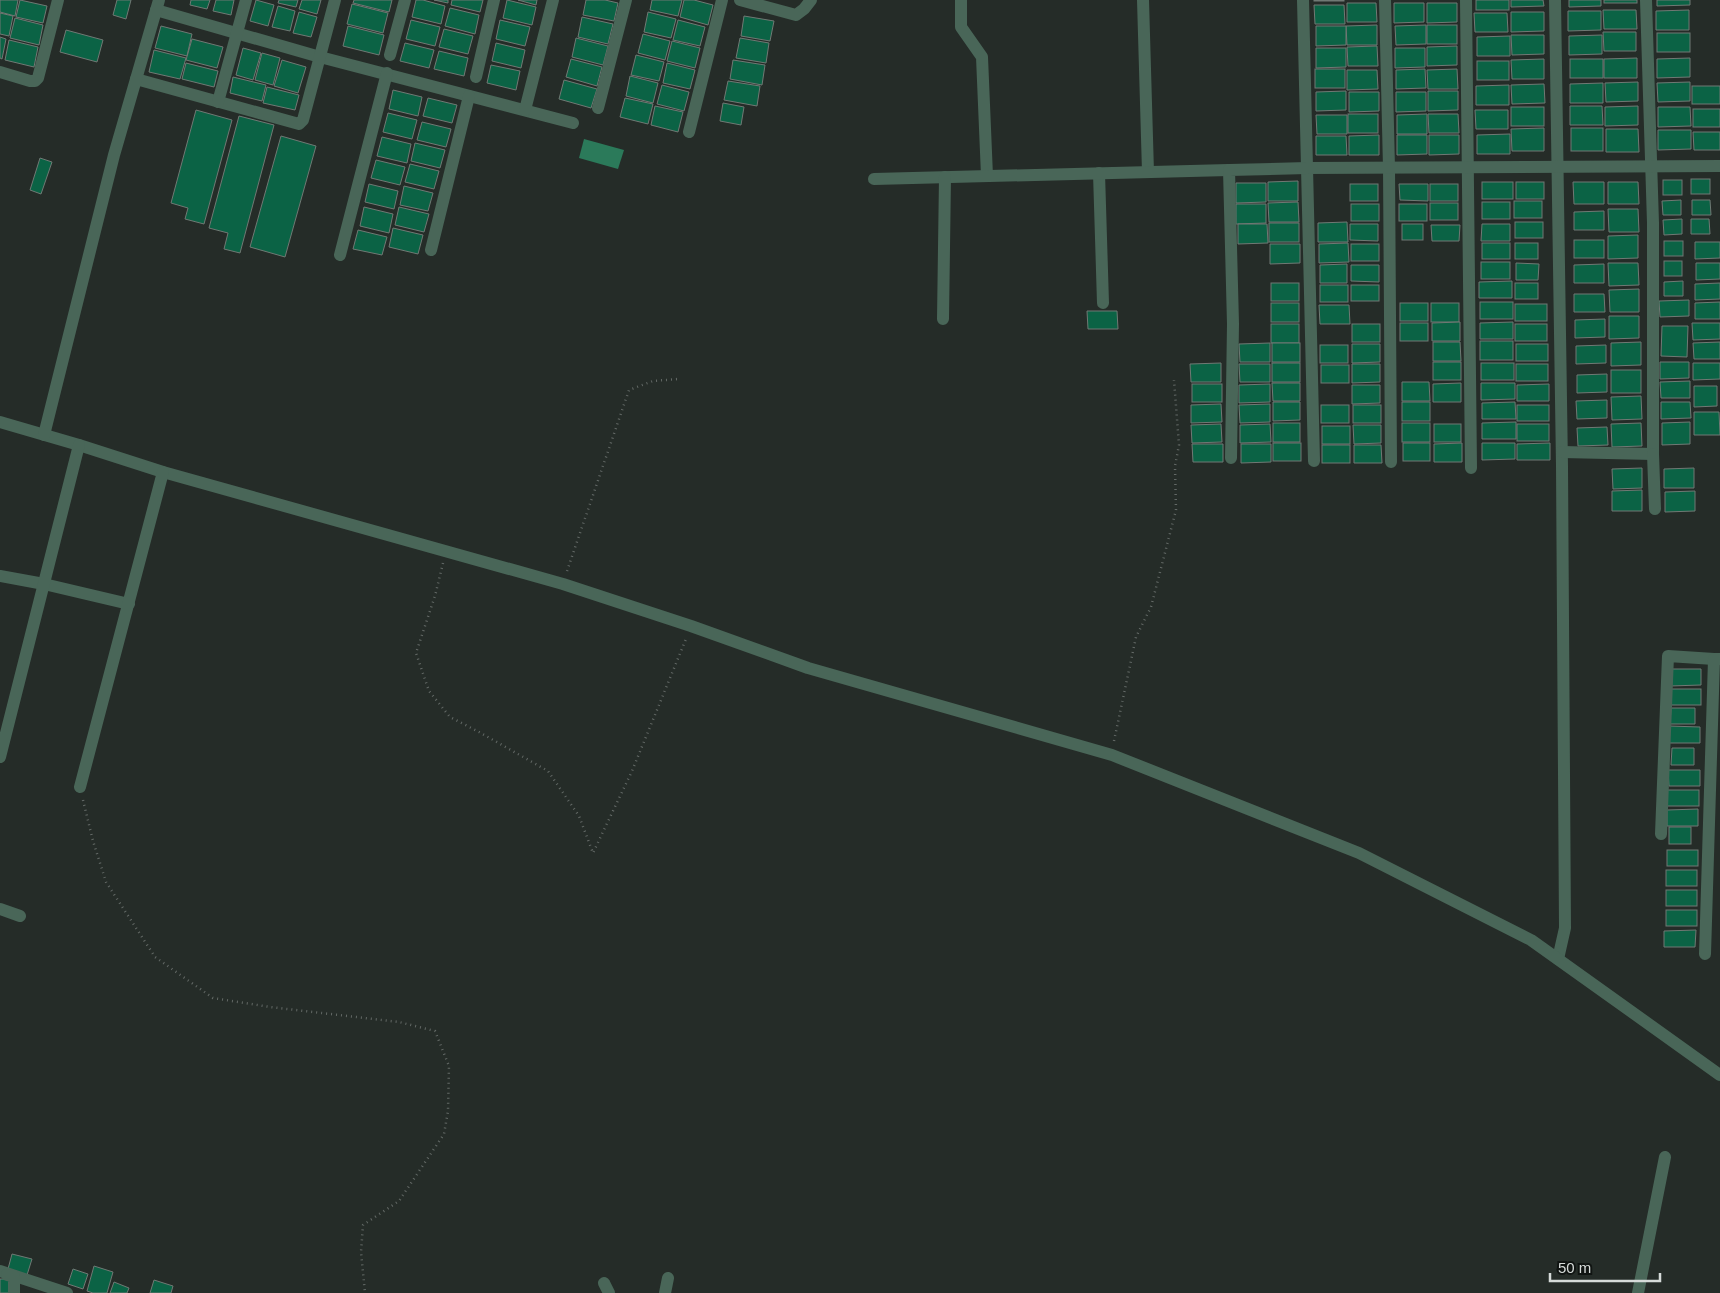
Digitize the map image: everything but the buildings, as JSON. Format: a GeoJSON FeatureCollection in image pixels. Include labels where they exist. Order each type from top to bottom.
{"type":"FeatureCollection","features":[{"type":"Feature","properties":{"kind":"street"},"geometry":{"type":"LineString","coordinates":[[0,72],[30,81],[35,81],[38,78],[58,0]]}},
{"type":"Feature","properties":{"kind":"street"},"geometry":{"type":"LineString","coordinates":[[218,102],[246,0]]}},
{"type":"Feature","properties":{"kind":"street"},"geometry":{"type":"LineString","coordinates":[[136,79],[299,124],[303,120],[335,0]]}},
{"type":"Feature","properties":{"kind":"street"},"geometry":{"type":"LineString","coordinates":[[390,55],[405,0]]}},
{"type":"Feature","properties":{"kind":"street"},"geometry":{"type":"LineString","coordinates":[[476,77],[494,0]]}},
{"type":"Feature","properties":{"kind":"street"},"geometry":{"type":"LineString","coordinates":[[525,110],[553,0]]}},
{"type":"Feature","properties":{"kind":"street"},"geometry":{"type":"LineString","coordinates":[[598,108],[626,0]]}},
{"type":"Feature","properties":{"kind":"street"},"geometry":{"type":"LineString","coordinates":[[689,132],[722,0]]}},
{"type":"Feature","properties":{"kind":"street"},"geometry":{"type":"LineString","coordinates":[[740,0],[796,15],[804,9],[810,0]]}},
{"type":"Feature","properties":{"kind":"street"},"geometry":{"type":"LineString","coordinates":[[961,0],[962,27],[982,57],[987,176]]}},
{"type":"Feature","properties":{"kind":"street"},"geometry":{"type":"LineString","coordinates":[[1144,0],[1148,172]]}},
{"type":"Feature","properties":{"kind":"street"},"geometry":{"type":"LineString","coordinates":[[1303,0],[1314,461]]}},
{"type":"Feature","properties":{"kind":"street"},"geometry":{"type":"LineString","coordinates":[[1385,0],[1389,168],[1391,462]]}},
{"type":"Feature","properties":{"kind":"street"},"geometry":{"type":"LineString","coordinates":[[1466,0],[1471,468]]}},
{"type":"Feature","properties":{"kind":"street"},"geometry":{"type":"LineString","coordinates":[[1554,0],[1562,452],[1565,928],[1558,959]]}},
{"type":"Feature","properties":{"kind":"street"},"geometry":{"type":"LineString","coordinates":[[1646,0],[1653,222],[1653,454],[1655,509]]}},
{"type":"Feature","properties":{"kind":"street"},"geometry":{"type":"LineString","coordinates":[[44,435],[114,155],[158,5],[237,34],[573,123]]}},
{"type":"Feature","properties":{"kind":"street"},"geometry":{"type":"LineString","coordinates":[[340,255],[387,73]]}},
{"type":"Feature","properties":{"kind":"street"},"geometry":{"type":"LineString","coordinates":[[431,250],[469,96]]}},
{"type":"Feature","properties":{"kind":"street"},"geometry":{"type":"LineString","coordinates":[[874,178],[1307,168],[1720,166]]}},
{"type":"Feature","properties":{"kind":"street"},"geometry":{"type":"LineString","coordinates":[[1229,170],[1233,324],[1231,458]]}},
{"type":"Feature","properties":{"kind":"street"},"geometry":{"type":"LineString","coordinates":[[1099,173],[1103,303]]}},
{"type":"Feature","properties":{"kind":"street"},"geometry":{"type":"LineString","coordinates":[[943,319],[945,177]]}},
{"type":"Feature","properties":{"kind":"street"},"geometry":{"type":"LineString","coordinates":[[0,422],[79,444],[163,472],[563,584],[691,626],[808,668],[1112,755],[1359,852],[1530,940],[1720,1075]]}},
{"type":"Feature","properties":{"kind":"street"},"geometry":{"type":"LineString","coordinates":[[0,757],[79,444]]}},
{"type":"Feature","properties":{"kind":"street"},"geometry":{"type":"LineString","coordinates":[[1562,452],[1653,454]]}},
{"type":"Feature","properties":{"kind":"street"},"geometry":{"type":"LineString","coordinates":[[80,787],[163,472]]}},
{"type":"Feature","properties":{"kind":"street"},"geometry":{"type":"LineString","coordinates":[[0,576],[44,584],[129,604]]}},
{"type":"Feature","properties":{"kind":"street"},"geometry":{"type":"LineString","coordinates":[[1661,834],[1668,656],[1717,659],[1705,954]]}},
{"type":"Feature","properties":{"kind":"street"},"geometry":{"type":"LineString","coordinates":[[0,909],[20,916]]}},
{"type":"Feature","properties":{"kind":"street"},"geometry":{"type":"LineString","coordinates":[[1638,1293],[1665,1157]]}},
{"type":"Feature","properties":{"kind":"street"},"geometry":{"type":"LineString","coordinates":[[0,1271],[67,1293]]}},
{"type":"Feature","properties":{"kind":"street"},"geometry":{"type":"LineString","coordinates":[[0,1275],[14,1276]]}},
{"type":"Feature","properties":{"kind":"street"},"geometry":{"type":"LineString","coordinates":[[14,1276],[14,1293]]}},
{"type":"Feature","properties":{"kind":"street"},"geometry":{"type":"LineString","coordinates":[[665,1293],[668,1278]]}},
{"type":"Feature","properties":{"kind":"path"},"geometry":{"type":"LineString","coordinates":[[563,584],[629,390],[653,381],[678,379]]}},
{"type":"Feature","properties":{"kind":"path"},"geometry":{"type":"LineString","coordinates":[[1112,755],[1136,637],[1151,607],[1176,510],[1174,466],[1179,445],[1174,380]]}},
{"type":"Feature","properties":{"kind":"path"},"geometry":{"type":"LineString","coordinates":[[446,552],[435,596],[416,653],[428,691],[450,718],[548,771],[579,816],[593,853],[632,771],[691,626]]}},
{"type":"Feature","properties":{"kind":"path"},"geometry":{"type":"LineString","coordinates":[[80,787],[93,841],[106,882],[155,957],[213,998],[270,1007],[399,1022],[435,1031],[449,1066],[448,1110],[444,1134],[399,1201],[362,1225],[361,1252],[365,1293]]}},
{"type":"Feature","properties":{"kind":"shaded area"},"geometry":{"type":"Polygon","coordinates":[[[584,139],[624,150],[618,169],[579,158],[584,139]]]}}]}
